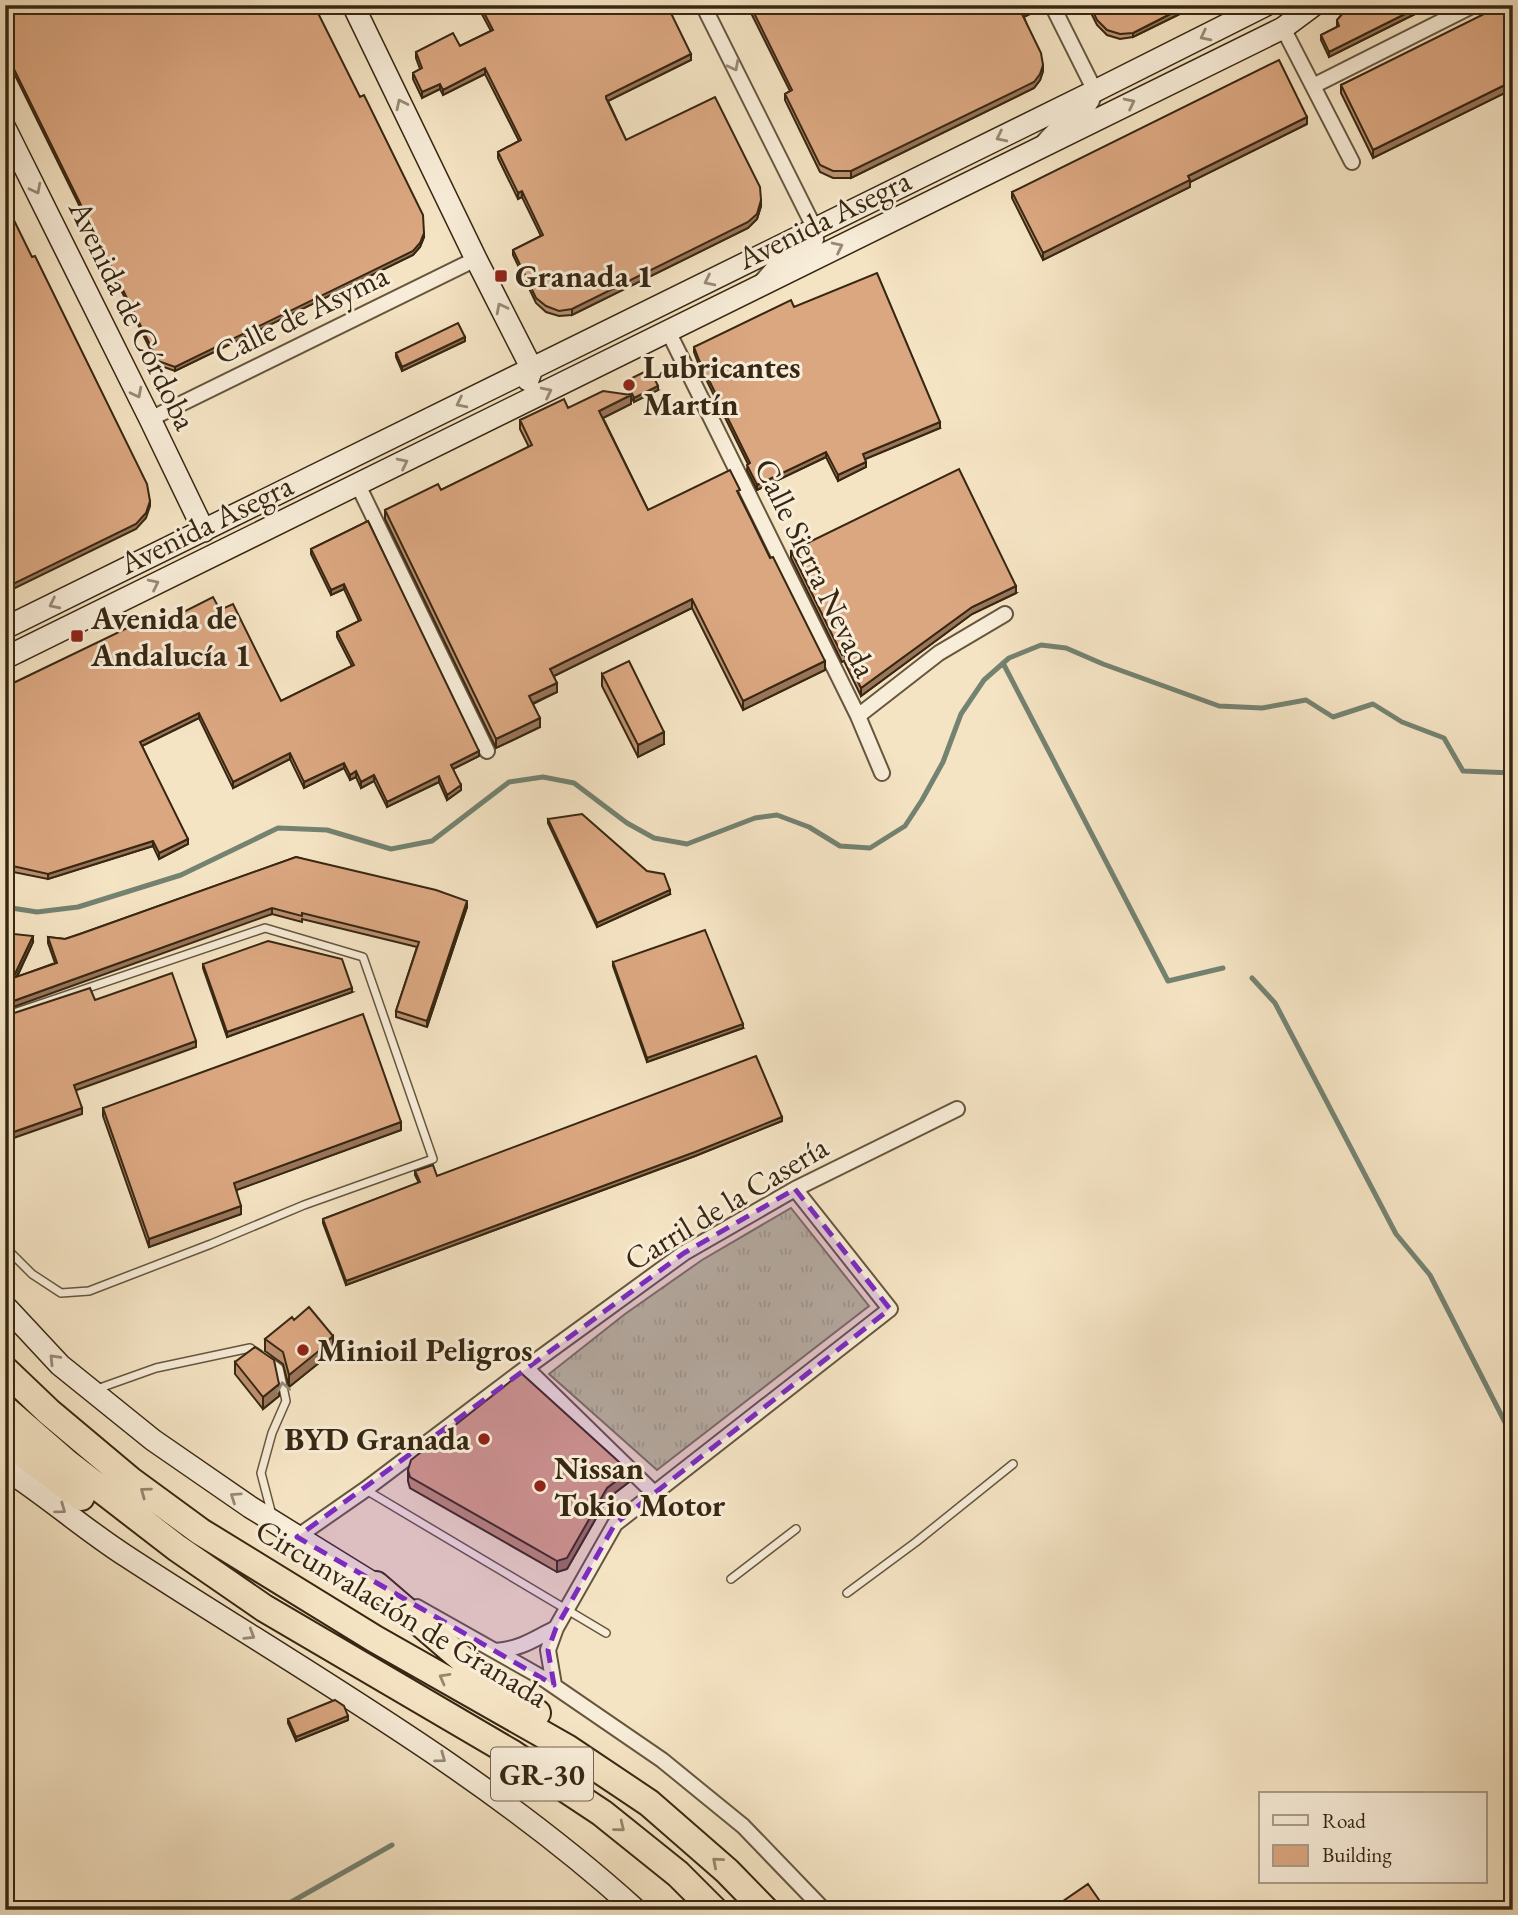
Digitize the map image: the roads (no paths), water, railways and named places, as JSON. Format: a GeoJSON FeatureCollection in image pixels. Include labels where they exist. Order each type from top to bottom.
{"type":"FeatureCollection","features":[{"type":"Feature","properties":{"kind":"highway","name":"Circunvalación de Granada"},"geometry":{"type":"LineString","coordinates":[[5,1370],[49,1412],[130,1480],[201,1532],[375,1639],[567,1748],[649,1803],[727,1871],[765,1910]]}},
{"type":"Feature","properties":{"kind":"highway","name":"Circunvalación de Granada"},"geometry":{"type":"LineString","coordinates":[[5,1409],[67,1463],[177,1548],[264,1608],[513,1755],[602,1813],[678,1874],[714,1910]]}},
{"type":"Feature","properties":{"kind":"highway"},"geometry":{"type":"LineString","coordinates":[[5,1440],[136,1537],[177,1548]]}},
{"type":"Feature","properties":{"kind":"highway"},"geometry":{"type":"LineString","coordinates":[[376,1585],[483,1676],[541,1716],[567,1748]]}},
{"type":"Feature","properties":{"kind":"street"},"geometry":{"type":"LineString","coordinates":[[354,5],[532,369],[530,377],[519,389],[500,399],[486,422]]}},
{"type":"Feature","properties":{"kind":"street"},"geometry":{"type":"LineString","coordinates":[[703,5],[815,229],[816,240],[778,262],[755,288]]}},
{"type":"Feature","properties":{"kind":"street"},"geometry":{"type":"LineString","coordinates":[[1039,147],[1061,123],[1081,114],[1092,102],[1095,91],[1052,5]]}},
{"type":"Feature","properties":{"kind":"street","name":"Avenida Asegra"},"geometry":{"type":"LineString","coordinates":[[5,628],[1266,5]]}},
{"type":"Feature","properties":{"kind":"street","name":"Avenida Asegra"},"geometry":{"type":"LineString","coordinates":[[5,658],[1283,28],[1314,5]]}},
{"type":"Feature","properties":{"kind":"street"},"geometry":{"type":"LineString","coordinates":[[1313,86],[1474,5]]}},
{"type":"Feature","properties":{"kind":"street"},"geometry":{"type":"LineString","coordinates":[[1283,28],[1352,162]]}},
{"type":"Feature","properties":{"kind":"street","name":"Avenida de Córdoba"},"geometry":{"type":"LineString","coordinates":[[5,128],[204,531]]}},
{"type":"Feature","properties":{"kind":"street","name":"Calle de Asyma"},"geometry":{"type":"LineString","coordinates":[[150,419],[476,259]]}},
{"type":"Feature","properties":{"kind":"street","name":"Calle Sierra Nevada"},"geometry":{"type":"LineString","coordinates":[[668,331],[858,716],[882,773]]}},
{"type":"Feature","properties":{"kind":"street"},"geometry":{"type":"LineString","coordinates":[[346,459],[487,751]]}},
{"type":"Feature","properties":{"kind":"street"},"geometry":{"type":"LineString","coordinates":[[204,531],[237,544]]}},
{"type":"Feature","properties":{"kind":"street","name":"Calle Sierra Nevada"},"geometry":{"type":"LineString","coordinates":[[858,716],[939,653],[1005,614]]}},
{"type":"Feature","properties":{"kind":"street","name":"Carril de la Casería"},"geometry":{"type":"LineString","coordinates":[[297,1537],[366,1489],[684,1252],[795,1189],[957,1109]]}},
{"type":"Feature","properties":{"kind":"street"},"geometry":{"type":"LineString","coordinates":[[554,1685],[548,1650],[556,1628],[615,1524],[890,1309],[795,1189]]}},
{"type":"Feature","properties":{"kind":"street"},"geometry":{"type":"LineString","coordinates":[[5,1306],[60,1365],[153,1440],[297,1537],[376,1585],[541,1677],[663,1760],[743,1825],[824,1910]]}},
{"type":"Feature","properties":{"kind":"street"},"geometry":{"type":"LineString","coordinates":[[526,1368],[654,1493]]}},
{"type":"Feature","properties":{"kind":"street"},"geometry":{"type":"LineString","coordinates":[[5,1469],[123,1555],[410,1736],[555,1840],[636,1910]]}},
{"type":"Feature","properties":{"kind":"street"},"geometry":{"type":"LineString","coordinates":[[496,1650],[528,1644],[556,1628]]}},
{"type":"Feature","properties":{"kind":"lane"},"geometry":{"type":"LineString","coordinates":[[5,1016],[265,928],[363,957],[433,1159],[304,1205],[89,1291],[61,1293],[32,1274],[5,1247]]}},
{"type":"Feature","properties":{"kind":"lane"},"geometry":{"type":"LineString","coordinates":[[91,1391],[156,1368],[250,1348],[279,1368],[286,1402],[272,1433],[261,1473],[275,1522]]}},
{"type":"Feature","properties":{"kind":"lane"},"geometry":{"type":"LineString","coordinates":[[848,1593],[1013,1464]]}},
{"type":"Feature","properties":{"kind":"lane"},"geometry":{"type":"LineString","coordinates":[[366,1489],[606,1633]]}},
{"type":"Feature","properties":{"kind":"lane"},"geometry":{"type":"LineString","coordinates":[[731,1579],[796,1529]]}},
{"type":"Feature","properties":{"kind":"waterway"},"geometry":{"type":"LineString","coordinates":[[5,907],[37,912],[78,907],[181,875],[278,828],[327,830],[391,849],[432,841],[509,782],[543,777],[574,783],[627,823],[654,838],[687,844],[755,818],[777,815],[809,827],[840,846],[870,848],[905,826],[943,762],[961,714],[984,680],[1009,658],[1041,645],[1066,648],[1219,706],[1262,708],[1306,700],[1333,717],[1373,704],[1402,722],[1444,738],[1463,771],[1513,773]]}},
{"type":"Feature","properties":{"kind":"waterway"},"geometry":{"type":"LineString","coordinates":[[1003,663],[1168,981],[1223,968]]}},
{"type":"Feature","properties":{"kind":"waterway"},"geometry":{"type":"LineString","coordinates":[[1252,978],[1275,1003],[1396,1234],[1430,1275],[1513,1438]]}},
{"type":"Feature","properties":{"kind":"waterway"},"geometry":{"type":"LineString","coordinates":[[277,1910],[392,1845]]}},
{"type":"Feature","properties":{"kind":"place","name":"Granada 1"},"geometry":{"type":"Point","coordinates":[501,276]}},
{"type":"Feature","properties":{"kind":"place","name":"Lubricantes Martín"},"geometry":{"type":"Point","coordinates":[629,385]}},
{"type":"Feature","properties":{"kind":"place","name":"Avenida de Andalucía 1"},"geometry":{"type":"Point","coordinates":[77,636]}},
{"type":"Feature","properties":{"kind":"place","name":"Minioil Peligros"},"geometry":{"type":"Point","coordinates":[303,1350]}},
{"type":"Feature","properties":{"kind":"place","name":"BYD Granada"},"geometry":{"type":"Point","coordinates":[484,1439]}},
{"type":"Feature","properties":{"kind":"place","name":"Nissan Tokio Motor"},"geometry":{"type":"Point","coordinates":[540,1486]}}]}
